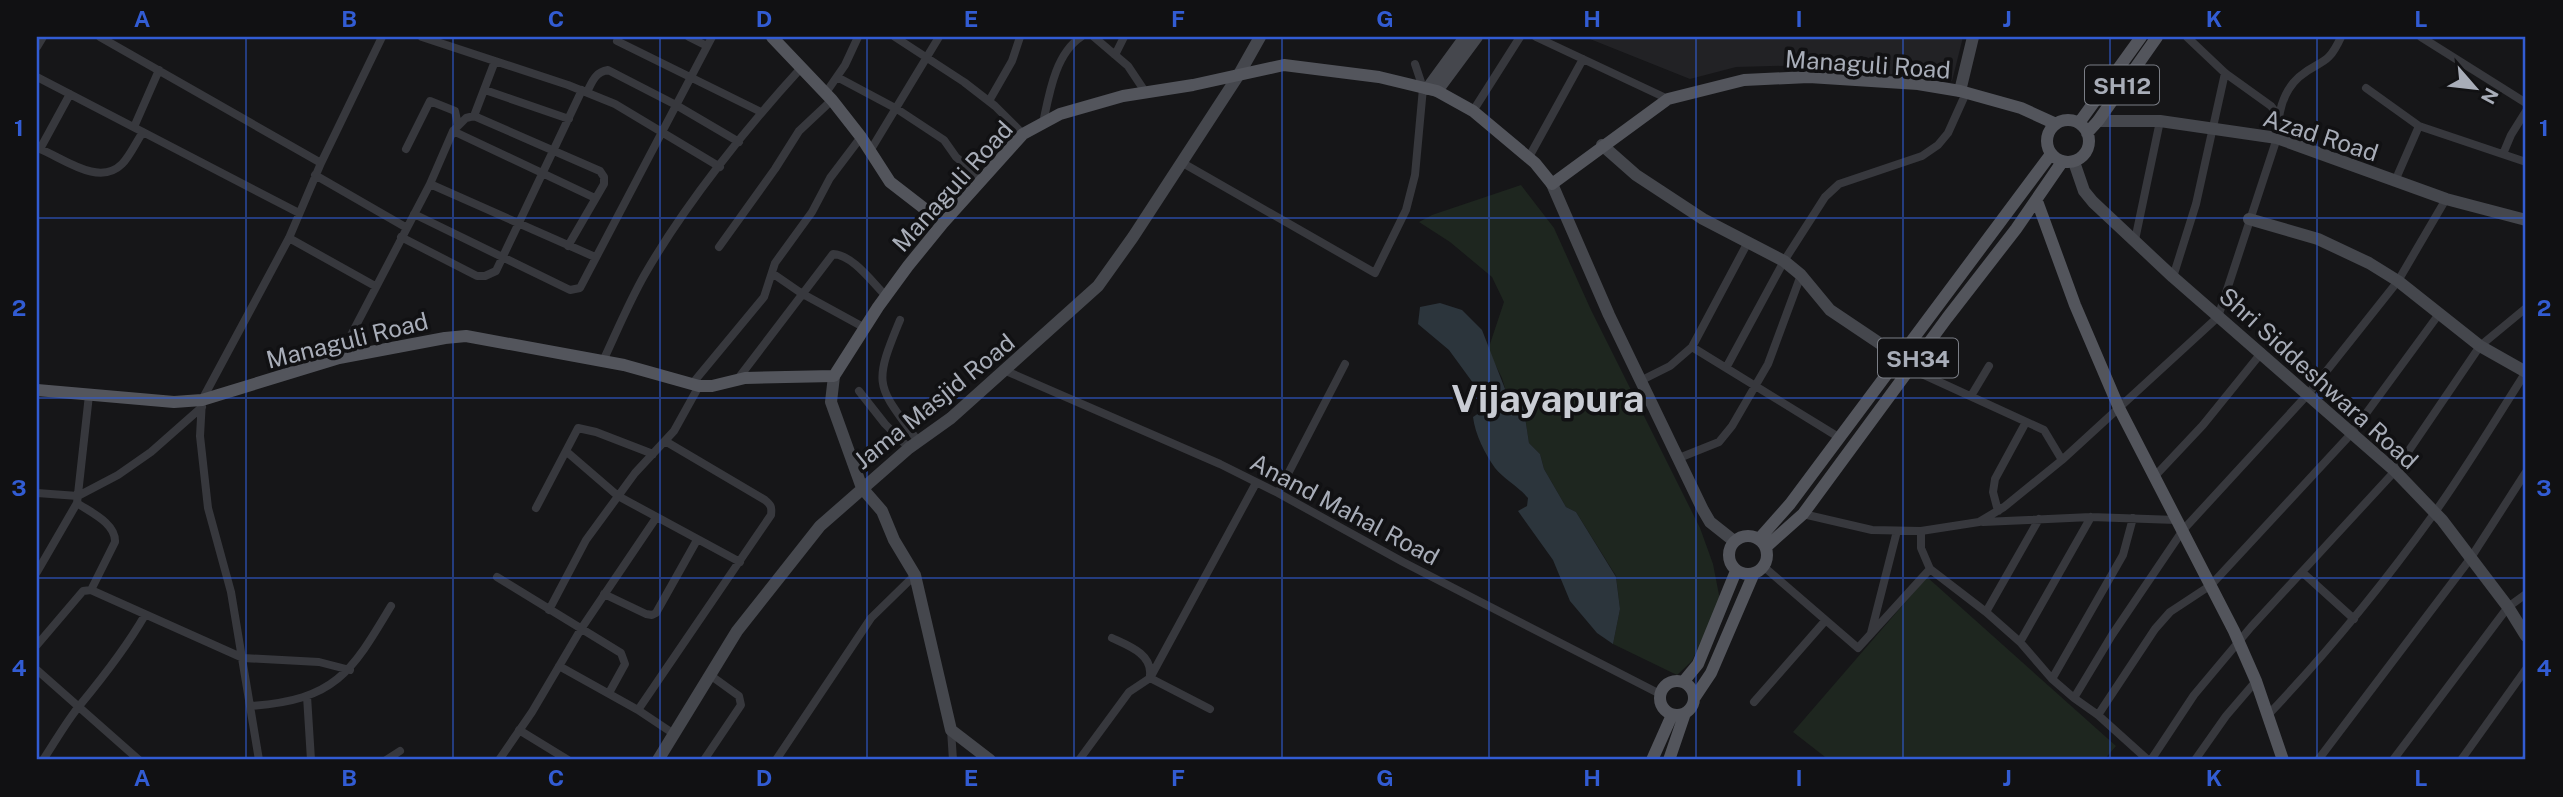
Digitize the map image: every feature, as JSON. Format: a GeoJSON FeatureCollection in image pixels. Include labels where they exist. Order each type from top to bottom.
{"type":"FeatureCollection","features":[{"type":"Feature","properties":{"kind":"main road"},"geometry":{"type":"LineString","coordinates":[[772,37],[829,97],[861,137],[890,182],[943,222]]}},
{"type":"Feature","properties":{"kind":"main road","name":"SH12"},"geometry":{"type":"LineString","coordinates":[[2083,128],[2141,37]]}},
{"type":"Feature","properties":{"kind":"main road","name":"SH12"},"geometry":{"type":"LineString","coordinates":[[2083,128],[2098,121],[2157,37]]}},
{"type":"Feature","properties":{"kind":"main road","name":"Managuli Road"},"geometry":{"type":"LineString","coordinates":[[37,390],[202,403],[339,358],[445,338],[466,337],[603,361],[695,385],[712,386],[745,378],[834,376],[886,296],[943,222],[1023,134],[1060,114],[1123,96],[1238,76],[1284,65],[1379,77],[1429,89],[1473,111],[1528,157],[1552,184],[1668,99],[1744,80],[1809,77],[1918,84],[1963,92],[2021,108],[2056,124]]}},
{"type":"Feature","properties":{"kind":"main road"},"geometry":{"type":"LineString","coordinates":[[2056,124],[2063,121],[2083,128]]}},
{"type":"Feature","properties":{"kind":"main road","name":"SH34"},"geometry":{"type":"LineString","coordinates":[[1763,543],[2051,154],[2047,138],[2056,124]]}},
{"type":"Feature","properties":{"kind":"main road","name":"SH34"},"geometry":{"type":"LineString","coordinates":[[1763,543],[1803,514],[2037,201],[2068,162],[2087,150],[2083,128]]}},
{"type":"Feature","properties":{"kind":"main road"},"geometry":{"type":"LineString","coordinates":[[2051,154],[2068,162]]}},
{"type":"Feature","properties":{"kind":"main road"},"geometry":{"type":"LineString","coordinates":[[2037,201],[2075,305],[2119,408],[2239,643],[2256,681],[2283,760]]}},
{"type":"Feature","properties":{"kind":"main road"},"geometry":{"type":"LineString","coordinates":[[1652,760],[1679,714],[1693,706],[1695,697],[1711,673],[1759,569],[1766,560],[1763,543],[1746,535],[1734,541],[1728,553],[1736,570],[1748,574],[1759,569]]}},
{"type":"Feature","properties":{"kind":"main road"},"geometry":{"type":"LineString","coordinates":[[1684,681],[1698,664],[1736,570]]}},
{"type":"Feature","properties":{"kind":"main road"},"geometry":{"type":"LineString","coordinates":[[1679,714],[1665,710],[1660,703],[1660,694],[1665,685],[1684,681],[1691,687],[1695,697]]}},
{"type":"Feature","properties":{"kind":"main road"},"geometry":{"type":"LineString","coordinates":[[1670,760],[1679,714]]}},
{"type":"Feature","properties":{"kind":"street"},"geometry":{"type":"LineString","coordinates":[[100,37],[321,163]]}},
{"type":"Feature","properties":{"kind":"street"},"geometry":{"type":"LineString","coordinates":[[77,499],[151,452],[202,403],[289,238],[321,163],[382,37]]}},
{"type":"Feature","properties":{"kind":"street"},"geometry":{"type":"LineString","coordinates":[[422,37],[585,91],[615,104],[720,167]]}},
{"type":"Feature","properties":{"kind":"street"},"geometry":{"type":"LineString","coordinates":[[689,37],[707,46]]}},
{"type":"Feature","properties":{"kind":"street"},"geometry":{"type":"LineString","coordinates":[[414,214],[576,291],[580,288],[712,37]]}},
{"type":"Feature","properties":{"kind":"street"},"geometry":{"type":"LineString","coordinates":[[719,247],[799,131],[829,97],[858,37]]}},
{"type":"Feature","properties":{"kind":"street"},"geometry":{"type":"LineString","coordinates":[[897,37],[989,101],[1023,134]]}},
{"type":"Feature","properties":{"kind":"street"},"geometry":{"type":"LineString","coordinates":[[870,151],[939,37]]}},
{"type":"Feature","properties":{"kind":"street"},"geometry":{"type":"LineString","coordinates":[[989,101],[1012,61],[1020,37]]}},
{"type":"Feature","properties":{"kind":"street"},"geometry":{"type":"LineString","coordinates":[[1043,123],[1069,39],[1081,37]]}},
{"type":"Feature","properties":{"kind":"street"},"geometry":{"type":"LineString","coordinates":[[1094,37],[1128,66],[1146,93]]}},
{"type":"Feature","properties":{"kind":"street"},"geometry":{"type":"LineString","coordinates":[[1115,55],[1124,37]]}},
{"type":"Feature","properties":{"kind":"street","name":"Jama Masjid Road"},"geometry":{"type":"LineString","coordinates":[[658,760],[737,631],[820,526],[914,444],[951,418],[1006,371],[1098,286],[1238,76],[1259,37]]}},
{"type":"Feature","properties":{"kind":"street"},"geometry":{"type":"LineString","coordinates":[[1181,162],[1375,273],[1406,210],[1415,175],[1429,89],[1465,37]]}},
{"type":"Feature","properties":{"kind":"street"},"geometry":{"type":"LineString","coordinates":[[1429,89],[1477,37]]}},
{"type":"Feature","properties":{"kind":"street"},"geometry":{"type":"LineString","coordinates":[[1473,111],[1520,37]]}},
{"type":"Feature","properties":{"kind":"street"},"geometry":{"type":"LineString","coordinates":[[1536,37],[1668,99]]}},
{"type":"Feature","properties":{"kind":"street"},"geometry":{"type":"LineString","coordinates":[[1726,368],[1784,261],[1832,189],[1839,184],[1922,156],[1938,145],[1948,133],[1963,92],[1973,37]]}},
{"type":"Feature","properties":{"kind":"street"},"geometry":{"type":"LineString","coordinates":[[2187,37],[2225,73],[2272,106],[2278,115]]}},
{"type":"Feature","properties":{"kind":"street"},"geometry":{"type":"LineString","coordinates":[[1979,522],[1998,511],[2062,460],[2218,317],[2277,138],[2278,115],[2286,94],[2299,77],[2329,59],[2341,37]]}},
{"type":"Feature","properties":{"kind":"street"},"geometry":{"type":"LineString","coordinates":[[2421,37],[2526,103]]}},
{"type":"Feature","properties":{"kind":"street"},"geometry":{"type":"LineString","coordinates":[[617,41],[761,112]]}},
{"type":"Feature","properties":{"kind":"street"},"geometry":{"type":"LineString","coordinates":[[1528,157],[1583,59]]}},
{"type":"Feature","properties":{"kind":"street"},"geometry":{"type":"LineString","coordinates":[[474,116],[495,61]]}},
{"type":"Feature","properties":{"kind":"street"},"geometry":{"type":"LineString","coordinates":[[1415,64],[1429,89]]}},
{"type":"Feature","properties":{"kind":"street"},"geometry":{"type":"LineString","coordinates":[[603,361],[647,271],[761,112],[801,68]]}},
{"type":"Feature","properties":{"kind":"street"},"geometry":{"type":"LineString","coordinates":[[134,127],[159,70]]}},
{"type":"Feature","properties":{"kind":"street"},"geometry":{"type":"LineString","coordinates":[[401,237],[477,275],[490,275],[496,271],[569,119],[585,91],[601,71],[608,71],[676,104],[739,142]]}},
{"type":"Feature","properties":{"kind":"street"},"geometry":{"type":"LineString","coordinates":[[2173,277],[2196,204],[2225,73]]}},
{"type":"Feature","properties":{"kind":"street"},"geometry":{"type":"LineString","coordinates":[[37,77],[299,213]]}},
{"type":"Feature","properties":{"kind":"street"},"geometry":{"type":"LineString","coordinates":[[837,77],[897,109],[944,140],[956,157],[981,178]]}},
{"type":"Feature","properties":{"kind":"street"},"geometry":{"type":"LineString","coordinates":[[2366,88],[2420,125],[2526,162]]}},
{"type":"Feature","properties":{"kind":"street"},"geometry":{"type":"LineString","coordinates":[[485,90],[569,119]]}},
{"type":"Feature","properties":{"kind":"street"},"geometry":{"type":"LineString","coordinates":[[70,94],[40,149],[90,172],[103,173],[124,163],[143,132]]}},
{"type":"Feature","properties":{"kind":"street"},"geometry":{"type":"LineString","coordinates":[[406,149],[430,101],[455,111],[456,128]]}},
{"type":"Feature","properties":{"kind":"street"},"geometry":{"type":"LineString","coordinates":[[2504,155],[2511,135],[2526,111]]}},
{"type":"Feature","properties":{"kind":"street"},"geometry":{"type":"LineString","coordinates":[[339,358],[430,184],[456,128],[466,118],[474,116],[600,171],[604,184],[568,247]]}},
{"type":"Feature","properties":{"kind":"street","name":"Azad Road"},"geometry":{"type":"LineString","coordinates":[[2098,121],[2160,121],[2277,138],[2445,199],[2526,220]]}},
{"type":"Feature","properties":{"kind":"street"},"geometry":{"type":"LineString","coordinates":[[2135,240],[2160,121]]}},
{"type":"Feature","properties":{"kind":"street"},"geometry":{"type":"LineString","coordinates":[[2395,181],[2420,125]]}},
{"type":"Feature","properties":{"kind":"street"},"geometry":{"type":"LineString","coordinates":[[456,128],[596,198]]}},
{"type":"Feature","properties":{"kind":"street"},"geometry":{"type":"LineString","coordinates":[[549,610],[586,540],[618,496],[674,431],[695,385],[764,297],[783,252],[812,212],[830,178],[861,137]]}},
{"type":"Feature","properties":{"kind":"street"},"geometry":{"type":"LineString","coordinates":[[1602,145],[1636,175],[1703,219],[1784,261],[1801,275],[1830,310],[1900,357]]}},
{"type":"Feature","properties":{"kind":"street","name":"Shri Siddeshwara Road"},"geometry":{"type":"LineString","coordinates":[[2068,162],[2084,191],[2173,277],[2309,393],[2351,434],[2395,471],[2435,513],[2508,607],[2526,636]]}},
{"type":"Feature","properties":{"kind":"street"},"geometry":{"type":"LineString","coordinates":[[316,175],[407,228]]}},
{"type":"Feature","properties":{"kind":"street"},"geometry":{"type":"LineString","coordinates":[[430,184],[595,257]]}},
{"type":"Feature","properties":{"kind":"street"},"geometry":{"type":"LineString","coordinates":[[1552,184],[1609,315],[1710,522],[1734,541]]}},
{"type":"Feature","properties":{"kind":"street"},"geometry":{"type":"LineString","coordinates":[[2074,698],[2179,525],[2309,393],[2398,281],[2445,199]]}},
{"type":"Feature","properties":{"kind":"street"},"geometry":{"type":"LineString","coordinates":[[2249,219],[2318,239],[2369,263],[2398,281],[2480,346],[2526,372],[2435,513],[2354,619],[2267,716]]}},
{"type":"Feature","properties":{"kind":"street"},"geometry":{"type":"LineString","coordinates":[[289,238],[375,286]]}},
{"type":"Feature","properties":{"kind":"street"},"geometry":{"type":"LineString","coordinates":[[1642,380],[1670,366],[1692,347],[1748,242]]}},
{"type":"Feature","properties":{"kind":"street"},"geometry":{"type":"LineString","coordinates":[[737,380],[828,258],[837,254],[859,269],[886,296]]}},
{"type":"Feature","properties":{"kind":"street"},"geometry":{"type":"LineString","coordinates":[[772,273],[865,328]]}},
{"type":"Feature","properties":{"kind":"street"},"geometry":{"type":"LineString","coordinates":[[1678,458],[1719,442],[1732,426],[1756,388],[1801,275]]}},
{"type":"Feature","properties":{"kind":"street"},"geometry":{"type":"LineString","coordinates":[[1921,531],[1921,548],[1930,569],[1986,612],[2020,642],[2052,679],[2149,760],[2194,695],[2251,627],[2395,471],[2480,346],[2526,308]]}},
{"type":"Feature","properties":{"kind":"street"},"geometry":{"type":"LineString","coordinates":[[2098,715],[2155,629],[2170,612],[2211,585],[2351,434],[2439,314]]}},
{"type":"Feature","properties":{"kind":"street"},"geometry":{"type":"LineString","coordinates":[[900,320],[881,378],[883,391],[914,444]]}},
{"type":"Feature","properties":{"kind":"street"},"geometry":{"type":"LineString","coordinates":[[1692,347],[1840,438]]}},
{"type":"Feature","properties":{"kind":"street"},"geometry":{"type":"LineString","coordinates":[[2155,476],[2203,425],[2262,352]]}},
{"type":"Feature","properties":{"kind":"street"},"geometry":{"type":"LineString","coordinates":[[1279,493],[1345,364]]}},
{"type":"Feature","properties":{"kind":"street"},"geometry":{"type":"LineString","coordinates":[[1971,396],[1989,366]]}},
{"type":"Feature","properties":{"kind":"street"},"geometry":{"type":"LineString","coordinates":[[1911,369],[2044,430],[2062,460]]}},
{"type":"Feature","properties":{"kind":"street","name":"Anand Mahal Road"},"geometry":{"type":"LineString","coordinates":[[1006,371],[1279,493],[1403,562],[1660,694]]}},
{"type":"Feature","properties":{"kind":"street"},"geometry":{"type":"LineString","coordinates":[[834,376],[831,402],[862,488],[882,511],[894,540],[915,575],[951,730],[953,760]]}},
{"type":"Feature","properties":{"kind":"street"},"geometry":{"type":"LineString","coordinates":[[859,391],[885,424],[914,444]]}},
{"type":"Feature","properties":{"kind":"street"},"geometry":{"type":"LineString","coordinates":[[37,572],[77,499],[89,395]]}},
{"type":"Feature","properties":{"kind":"street"},"geometry":{"type":"LineString","coordinates":[[202,403],[201,450],[208,508],[232,592],[259,760]]}},
{"type":"Feature","properties":{"kind":"street"},"geometry":{"type":"LineString","coordinates":[[1998,511],[1993,492],[1995,479],[2026,422]]}},
{"type":"Feature","properties":{"kind":"street"},"geometry":{"type":"LineString","coordinates":[[536,508],[578,428],[596,432],[653,454]]}},
{"type":"Feature","properties":{"kind":"street"},"geometry":{"type":"LineString","coordinates":[[638,710],[771,515],[771,504],[665,441]]}},
{"type":"Feature","properties":{"kind":"street"},"geometry":{"type":"LineString","coordinates":[[567,452],[618,496],[740,562]]}},
{"type":"Feature","properties":{"kind":"street"},"geometry":{"type":"LineString","coordinates":[[2319,760],[2470,559],[2526,472]]}},
{"type":"Feature","properties":{"kind":"street"},"geometry":{"type":"LineString","coordinates":[[1079,760],[1129,692],[1150,678],[1256,484]]}},
{"type":"Feature","properties":{"kind":"street"},"geometry":{"type":"LineString","coordinates":[[37,493],[77,499],[116,535],[91,590]]}},
{"type":"Feature","properties":{"kind":"street"},"geometry":{"type":"LineString","coordinates":[[1803,514],[1872,530],[1897,531],[1921,531],[1979,522],[2091,517],[2133,518],[2179,525]]}},
{"type":"Feature","properties":{"kind":"street"},"geometry":{"type":"LineString","coordinates":[[2020,642],[2091,517]]}},
{"type":"Feature","properties":{"kind":"street"},"geometry":{"type":"LineString","coordinates":[[499,760],[581,629],[656,518]]}},
{"type":"Feature","properties":{"kind":"street"},"geometry":{"type":"LineString","coordinates":[[2052,679],[2123,555],[2133,518]]}},
{"type":"Feature","properties":{"kind":"street"},"geometry":{"type":"LineString","coordinates":[[1986,612],[2039,519]]}},
{"type":"Feature","properties":{"kind":"street"},"geometry":{"type":"LineString","coordinates":[[1871,634],[1897,531]]}},
{"type":"Feature","properties":{"kind":"street"},"geometry":{"type":"LineString","coordinates":[[604,594],[646,614],[656,613],[697,540]]}},
{"type":"Feature","properties":{"kind":"street"},"geometry":{"type":"LineString","coordinates":[[1759,569],[1858,648],[1930,569]]}},
{"type":"Feature","properties":{"kind":"street"},"geometry":{"type":"LineString","coordinates":[[2302,572],[2354,619]]}},
{"type":"Feature","properties":{"kind":"street"},"geometry":{"type":"LineString","coordinates":[[776,760],[871,618],[915,575]]}},
{"type":"Feature","properties":{"kind":"street"},"geometry":{"type":"LineString","coordinates":[[497,577],[621,653],[625,664],[609,694]]}},
{"type":"Feature","properties":{"kind":"street"},"geometry":{"type":"LineString","coordinates":[[37,645],[83,591],[91,590],[243,658],[310,661],[351,670]]}},
{"type":"Feature","properties":{"kind":"street"},"geometry":{"type":"LineString","coordinates":[[2393,760],[2508,607],[2526,594]]}},
{"type":"Feature","properties":{"kind":"street"},"geometry":{"type":"LineString","coordinates":[[251,706],[274,705],[307,696],[336,681],[351,670],[391,606]]}},
{"type":"Feature","properties":{"kind":"street"},"geometry":{"type":"LineString","coordinates":[[43,760],[145,615]]}},
{"type":"Feature","properties":{"kind":"street"},"geometry":{"type":"LineString","coordinates":[[1754,702],[1825,621]]}},
{"type":"Feature","properties":{"kind":"street"},"geometry":{"type":"LineString","coordinates":[[1112,638],[1131,647],[1148,661],[1150,678]]}},
{"type":"Feature","properties":{"kind":"street"},"geometry":{"type":"LineString","coordinates":[[559,666],[638,710],[674,734]]}},
{"type":"Feature","properties":{"kind":"street"},"geometry":{"type":"LineString","coordinates":[[2461,760],[2526,669]]}},
{"type":"Feature","properties":{"kind":"street"},"geometry":{"type":"LineString","coordinates":[[37,670],[139,760]]}},
{"type":"Feature","properties":{"kind":"street"},"geometry":{"type":"LineString","coordinates":[[704,760],[738,712],[742,700],[709,675]]}},
{"type":"Feature","properties":{"kind":"street"},"geometry":{"type":"LineString","coordinates":[[1150,678],[1210,709]]}},
{"type":"Feature","properties":{"kind":"street"},"geometry":{"type":"LineString","coordinates":[[2195,760],[2226,716],[2256,681]]}},
{"type":"Feature","properties":{"kind":"street"},"geometry":{"type":"LineString","coordinates":[[307,696],[311,760]]}},
{"type":"Feature","properties":{"kind":"street"},"geometry":{"type":"LineString","coordinates":[[519,730],[568,760]]}},
{"type":"Feature","properties":{"kind":"street"},"geometry":{"type":"LineString","coordinates":[[951,730],[990,760]]}},
{"type":"Feature","properties":{"kind":"street"},"geometry":{"type":"LineString","coordinates":[[386,760],[400,751]]}},
{"type":"Feature","properties":{"kind":"shaded area"},"geometry":{"type":"Polygon","coordinates":[[[1585,37],[1963,37],[1952,81],[1814,65],[1736,67],[1690,79],[1585,37]]]}},
{"type":"Feature","properties":{"kind":"shaded area"},"geometry":{"type":"Polygon","coordinates":[[[1521,185],[1554,228],[1591,310],[1700,528],[1713,564],[1720,600],[1692,661],[1677,675],[1613,644],[1620,609],[1616,576],[1576,512],[1566,507],[1544,469],[1540,454],[1529,443],[1523,404],[1507,395],[1488,350],[1504,302],[1492,277],[1450,242],[1419,222],[1432,215],[1521,185]]]}},
{"type":"Feature","properties":{"kind":"shaded area"},"geometry":{"type":"Polygon","coordinates":[[[1440,303],[1462,310],[1482,330],[1507,394],[1523,404],[1529,443],[1540,454],[1544,469],[1566,507],[1576,512],[1616,577],[1620,609],[1613,644],[1597,633],[1570,601],[1553,560],[1518,511],[1527,506],[1528,498],[1499,472],[1484,450],[1473,417],[1482,411],[1484,398],[1449,350],[1418,324],[1420,307],[1440,303]]]}},
{"type":"Feature","properties":{"kind":"shaded area"},"geometry":{"type":"Polygon","coordinates":[[[1927,577],[2116,746],[2104,760],[1829,760],[1793,732],[1927,577]]]}},
{"type":"Feature","properties":{"kind":"district","name":"Vijayapura"},"geometry":{"type":"Point","coordinates":[1548,398]}}]}
